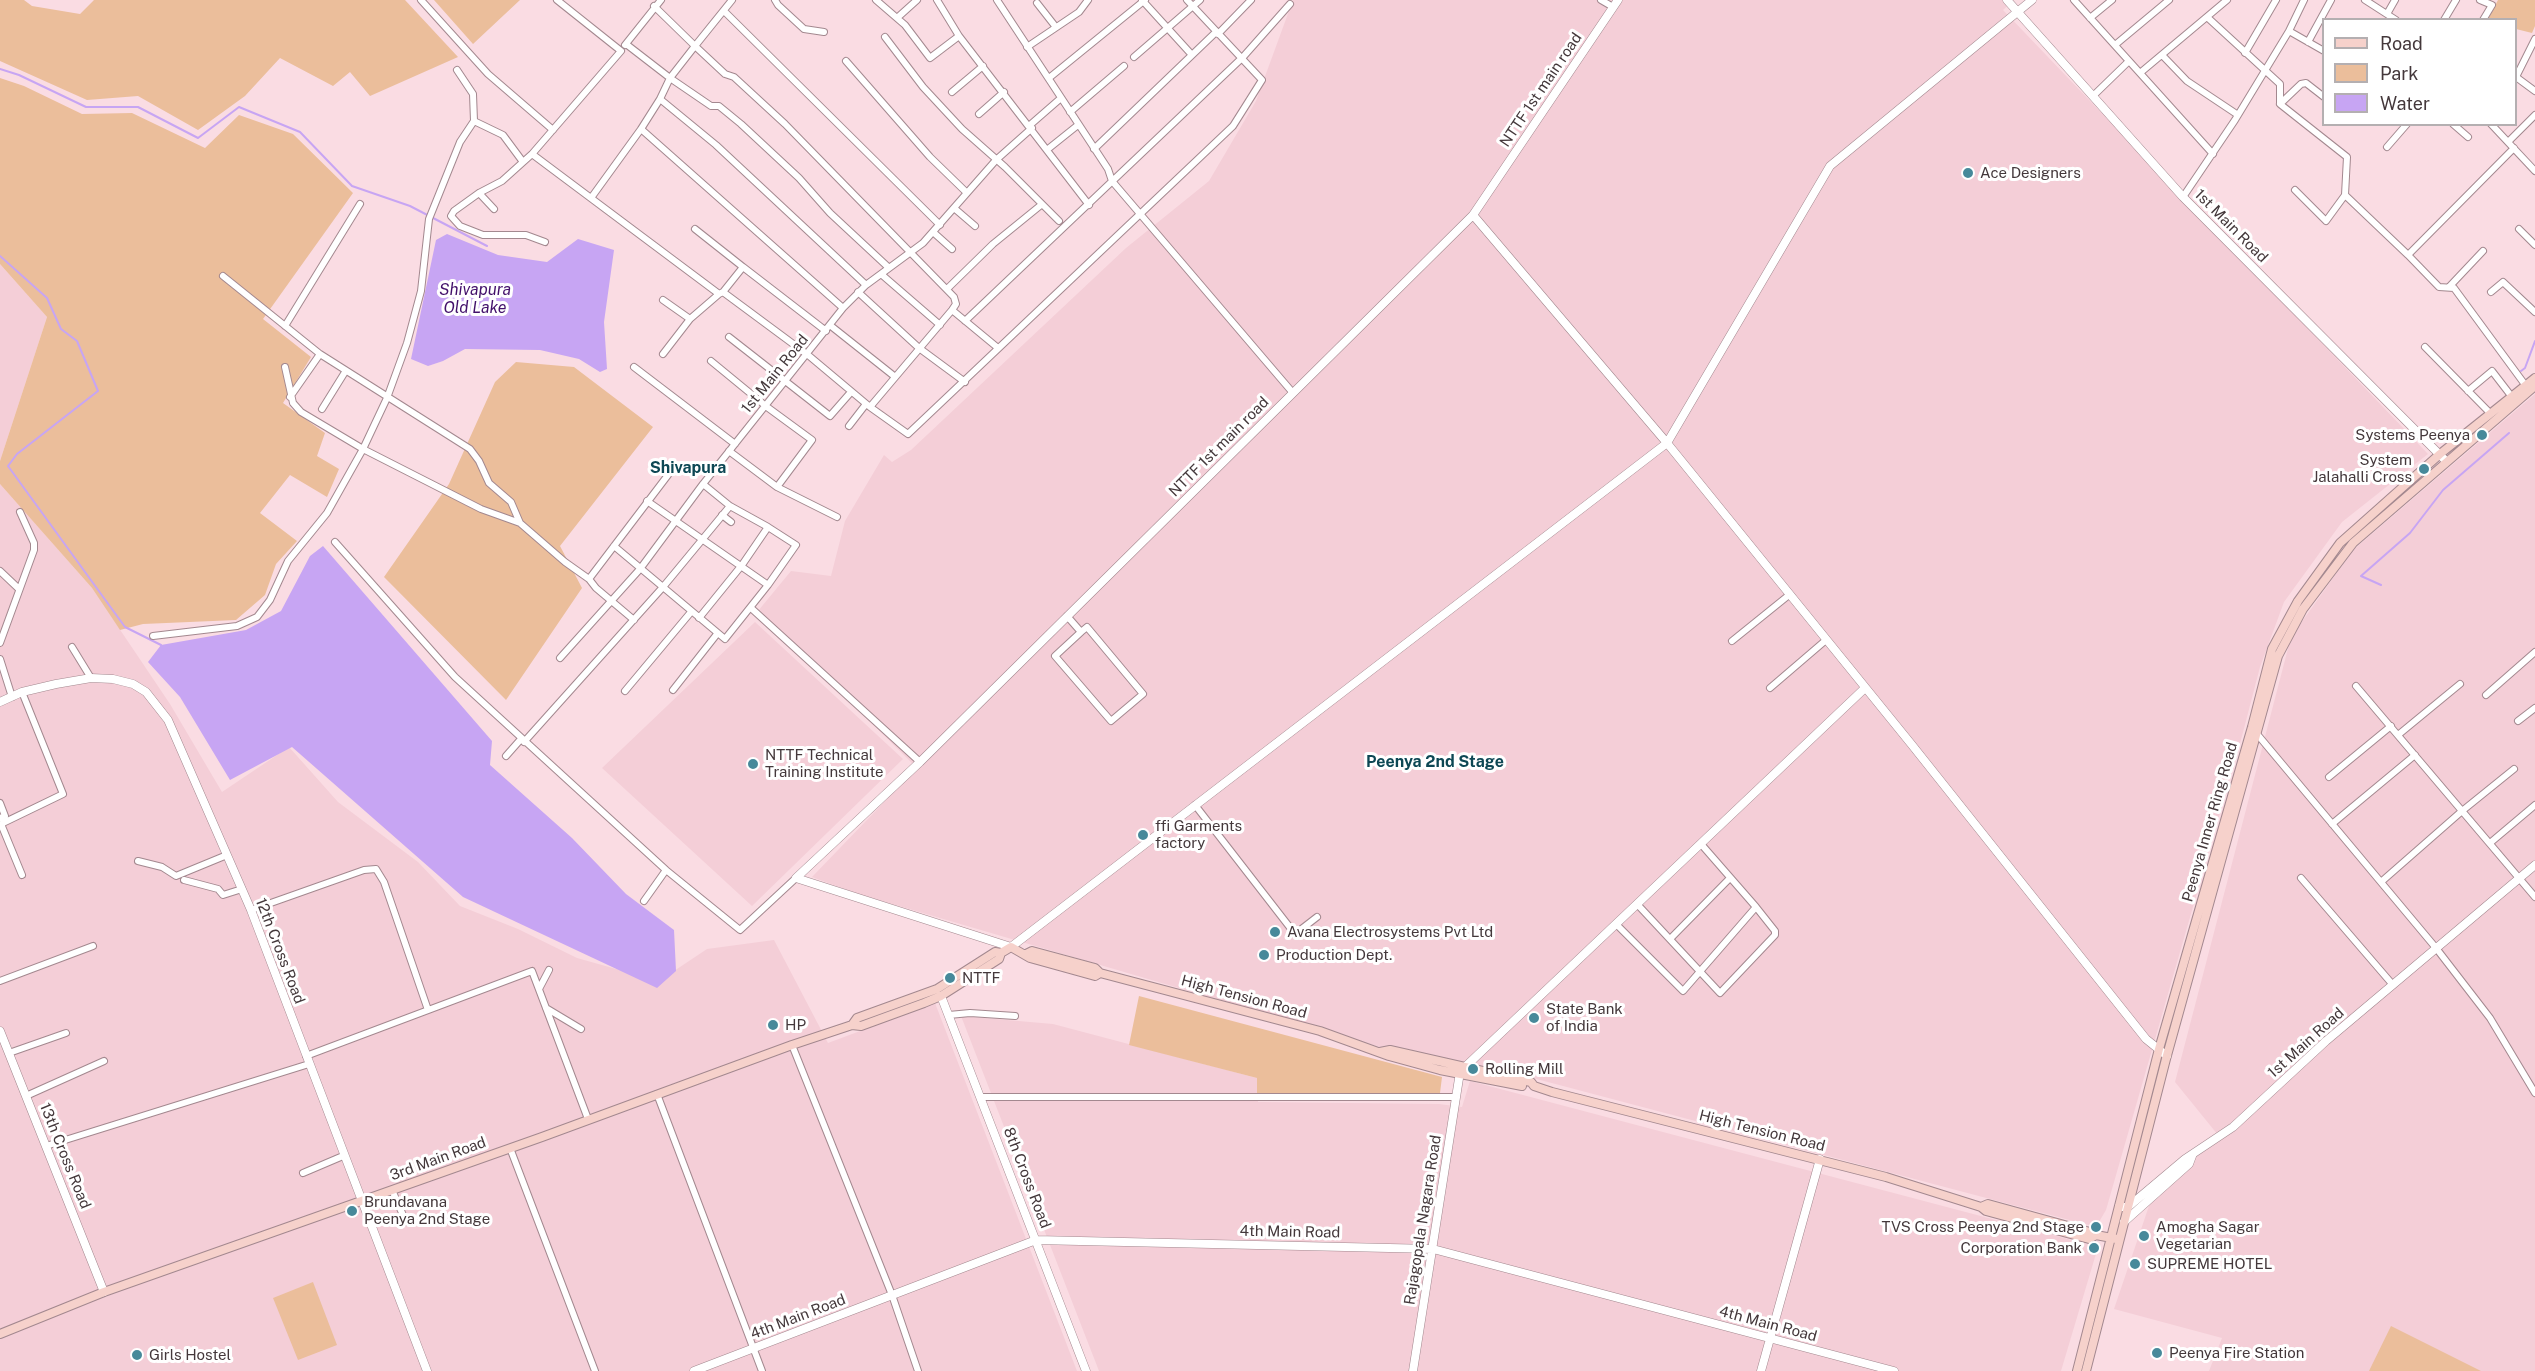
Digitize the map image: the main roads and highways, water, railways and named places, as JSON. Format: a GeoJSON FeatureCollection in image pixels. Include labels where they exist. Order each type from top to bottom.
{"type":"FeatureCollection","features":[{"type":"Feature","properties":{"kind":"main road","name":"Peenya Inner Ring Road"},"geometry":{"type":"LineString","coordinates":[[2124,1207],[2159,1049],[2249,738],[2272,649],[2298,601],[2340,543],[2531,386],[2535,378]]}},
{"type":"Feature","properties":{"kind":"main road","name":"Peenya Inner Ring Road"},"geometry":{"type":"LineString","coordinates":[[2077,1371],[2111,1238],[2120,1221],[2278,656],[2303,609],[2353,543],[2490,413],[2531,386]]}},
{"type":"Feature","properties":{"kind":"main road","name":"3rd Main Road"},"geometry":{"type":"LineString","coordinates":[[852,1025],[857,1018],[937,989],[995,952],[1000,953],[1011,947]]}},
{"type":"Feature","properties":{"kind":"main road","name":"High Tension Road"},"geometry":{"type":"LineString","coordinates":[[1011,947],[1030,957],[1095,976],[1100,973],[1320,1031],[1380,1052],[1390,1050],[1462,1070],[1531,1082],[1534,1086],[1584,1101],[1886,1177],[1982,1207],[1986,1211],[2090,1239],[2096,1235],[2121,1239]]}},
{"type":"Feature","properties":{"kind":"main road","name":"3rd Main Road"},"geometry":{"type":"LineString","coordinates":[[0,1334],[104,1292],[792,1045],[852,1025],[861,1026],[941,996],[999,959],[1000,953]]}},
{"type":"Feature","properties":{"kind":"main road"},"geometry":{"type":"LineString","coordinates":[[2163,1036],[2171,1043]]}},
{"type":"Feature","properties":{"kind":"main road","name":"Peenya Inner Ring Road"},"geometry":{"type":"LineString","coordinates":[[2086,1371],[2121,1239],[2120,1221]]}},
{"type":"Feature","properties":{"kind":"water","name":"Shivapura Old Lake"},"geometry":{"type":"Polygon","coordinates":[[[447,234],[498,255],[547,262],[578,239],[614,250],[604,322],[607,369],[600,372],[579,359],[540,350],[465,349],[428,366],[411,359],[436,240],[447,234]]]}},
{"type":"Feature","properties":{"kind":"water"},"geometry":{"type":"Polygon","coordinates":[[[323,546],[492,741],[490,765],[572,838],[626,894],[674,930],[676,971],[657,988],[463,897],[292,747],[230,780],[180,697],[148,662],[161,645],[246,630],[281,611],[310,556],[323,546]]]}},
{"type":"Feature","properties":{"kind":"waterway"},"geometry":{"type":"LineString","coordinates":[[0,69],[19,75],[86,107],[138,107],[198,138],[239,107],[300,132],[352,186],[410,206],[487,246]]}},
{"type":"Feature","properties":{"kind":"waterway"},"geometry":{"type":"LineString","coordinates":[[0,256],[47,298],[61,329],[77,341],[98,391],[17,454],[8,466],[125,627],[161,645]]}},
{"type":"Feature","properties":{"kind":"waterway"},"geometry":{"type":"LineString","coordinates":[[2521,371],[2525,368],[2535,341]]}},
{"type":"Feature","properties":{"kind":"waterway"},"geometry":{"type":"LineString","coordinates":[[2381,585],[2361,576],[2410,533],[2443,490],[2509,433]]}},
{"type":"Feature","properties":{"kind":"place","name":"Ace Designers"},"geometry":{"type":"Point","coordinates":[1968,173]}},
{"type":"Feature","properties":{"kind":"place","name":"Systems Peenya"},"geometry":{"type":"Point","coordinates":[2482,435]}},
{"type":"Feature","properties":{"kind":"place","name":"System Jalahalli Cross"},"geometry":{"type":"Point","coordinates":[2424,469]}},
{"type":"Feature","properties":{"kind":"place","name":"NTTF Technical Training Institute"},"geometry":{"type":"Point","coordinates":[753,764]}},
{"type":"Feature","properties":{"kind":"place","name":"ffi Garments factory"},"geometry":{"type":"Point","coordinates":[1143,835]}},
{"type":"Feature","properties":{"kind":"place","name":"Avana Electrosystems Pvt Ltd"},"geometry":{"type":"Point","coordinates":[1275,932]}},
{"type":"Feature","properties":{"kind":"place","name":"Production Dept."},"geometry":{"type":"Point","coordinates":[1264,955]}},
{"type":"Feature","properties":{"kind":"place","name":"NTTF"},"geometry":{"type":"Point","coordinates":[950,978]}},
{"type":"Feature","properties":{"kind":"place","name":"State Bank of India"},"geometry":{"type":"Point","coordinates":[1534,1018]}},
{"type":"Feature","properties":{"kind":"place","name":"HP"},"geometry":{"type":"Point","coordinates":[773,1025]}},
{"type":"Feature","properties":{"kind":"place","name":"Rolling Mill"},"geometry":{"type":"Point","coordinates":[1473,1069]}},
{"type":"Feature","properties":{"kind":"place","name":"Brundavana Peenya 2nd Stage"},"geometry":{"type":"Point","coordinates":[352,1211]}},
{"type":"Feature","properties":{"kind":"place","name":"TVS Cross Peenya 2nd Stage"},"geometry":{"type":"Point","coordinates":[2096,1227]}},
{"type":"Feature","properties":{"kind":"place","name":"Amogha Sagar Vegetarian"},"geometry":{"type":"Point","coordinates":[2144,1236]}},
{"type":"Feature","properties":{"kind":"place","name":"Corporation Bank"},"geometry":{"type":"Point","coordinates":[2094,1248]}},
{"type":"Feature","properties":{"kind":"place","name":"SUPREME HOTEL"},"geometry":{"type":"Point","coordinates":[2135,1264]}},
{"type":"Feature","properties":{"kind":"place","name":"Peenya Fire Station"},"geometry":{"type":"Point","coordinates":[2157,1353]}},
{"type":"Feature","properties":{"kind":"place","name":"Girls Hostel"},"geometry":{"type":"Point","coordinates":[137,1355]}},
{"type":"Feature","properties":{"kind":"district","name":"Shivapura"},"geometry":{"type":"Point","coordinates":[688,468]}},
{"type":"Feature","properties":{"kind":"district","name":"Peenya 2nd Stage"},"geometry":{"type":"Point","coordinates":[1435,762]}}]}
